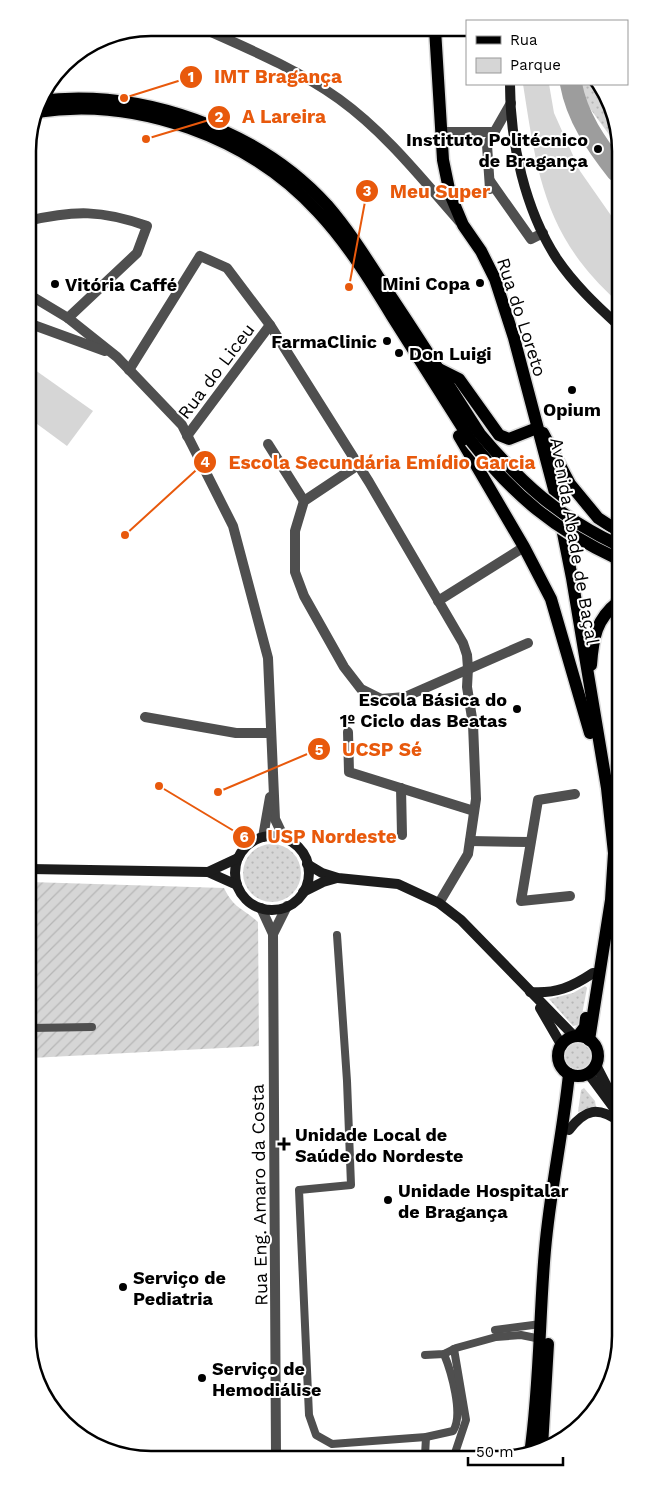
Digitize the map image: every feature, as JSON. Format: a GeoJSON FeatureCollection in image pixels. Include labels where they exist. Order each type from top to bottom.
{"type":"FeatureCollection","features":[{"type":"Feature","properties":{"kind":"main road"},"geometry":{"type":"LineString","coordinates":[[435,36],[441,132],[446,178],[463,225]]}},
{"type":"Feature","properties":{"kind":"main road"},"geometry":{"type":"LineString","coordinates":[[48,100],[62,98],[102,98],[175,112],[228,134],[292,173],[326,204],[353,236],[437,368],[490,466],[521,497],[583,542],[612,556]]}},
{"type":"Feature","properties":{"kind":"main road"},"geometry":{"type":"LineString","coordinates":[[44,111],[54,109],[129,112],[171,123],[203,134],[242,153],[284,180],[318,211],[344,243],[439,390],[476,438],[559,512],[591,532],[612,542]]}},
{"type":"Feature","properties":{"kind":"main road","name":"Rua do Loreto"},"geometry":{"type":"LineString","coordinates":[[463,225],[481,252],[495,280],[514,338],[538,428]]}},
{"type":"Feature","properties":{"kind":"main road"},"geometry":{"type":"LineString","coordinates":[[437,368],[458,379],[499,436],[509,439],[538,428],[546,436],[570,484],[598,518],[612,527]]}},
{"type":"Feature","properties":{"kind":"main road"},"geometry":{"type":"LineString","coordinates":[[439,390],[456,430],[524,546],[551,599],[592,739]]}},
{"type":"Feature","properties":{"kind":"main road","name":"Avenida Abade de Baçal"},"geometry":{"type":"LineString","coordinates":[[538,428],[572,578],[607,788],[612,834]]}},
{"type":"Feature","properties":{"kind":"main road","name":"Avenida Abade de Baçal"},"geometry":{"type":"LineString","coordinates":[[538,428],[546,493],[592,739],[608,853],[604,898],[593,973],[585,1027],[581,1037]]}},
{"type":"Feature","properties":{"kind":"main road"},"geometry":{"type":"LineString","coordinates":[[592,705],[592,641],[597,626],[606,611],[612,606]]}},
{"type":"Feature","properties":{"kind":"main road","name":"Avenida Abade de Baçal"},"geometry":{"type":"LineString","coordinates":[[581,1037],[611,900],[612,884]]}},
{"type":"Feature","properties":{"kind":"main road"},"geometry":{"type":"LineString","coordinates":[[581,1037],[562,1046],[558,1058],[564,1070],[582,1072]]}},
{"type":"Feature","properties":{"kind":"main road","name":"Avenida Abade de Baçal"},"geometry":{"type":"LineString","coordinates":[[541,1324],[545,1250],[551,1197],[582,1072],[598,1054],[581,1037]]}},
{"type":"Feature","properties":{"kind":"main road","name":"Avenida Abade de Baçal"},"geometry":{"type":"LineString","coordinates":[[531,1445],[537,1409],[550,1274],[569,1130],[582,1072]]}},
{"type":"Feature","properties":{"kind":"main road"},"geometry":{"type":"LineString","coordinates":[[541,1324],[544,1338]]}},
{"type":"Feature","properties":{"kind":"main road","name":"Avenida Abade de Baçal"},"geometry":{"type":"LineString","coordinates":[[542,1441],[544,1338]]}},
{"type":"Feature","properties":{"kind":"street","name":"Rua do Loreto"},"geometry":{"type":"LineString","coordinates":[[220,36],[283,65],[340,99],[395,148],[463,225]]}},
{"type":"Feature","properties":{"kind":"street"},"geometry":{"type":"LineString","coordinates":[[510,85],[520,160],[532,209],[558,260],[587,296],[612,319]]}},
{"type":"Feature","properties":{"kind":"street"},"geometry":{"type":"LineString","coordinates":[[511,103],[487,145],[489,185],[531,239],[543,233]]}},
{"type":"Feature","properties":{"kind":"street"},"geometry":{"type":"LineString","coordinates":[[441,132],[494,132]]}},
{"type":"Feature","properties":{"kind":"street"},"geometry":{"type":"LineString","coordinates":[[36,220],[75,213],[116,215],[148,226],[137,253],[68,318]]}},
{"type":"Feature","properties":{"kind":"street"},"geometry":{"type":"LineString","coordinates":[[129,370],[200,256],[227,268],[270,325],[358,465],[463,643],[467,655],[467,687],[473,724],[476,799],[468,854],[439,903]]}},
{"type":"Feature","properties":{"kind":"street"},"geometry":{"type":"LineString","coordinates":[[36,299],[68,318],[117,356],[182,425],[233,526],[268,658],[275,819],[284,838]]}},
{"type":"Feature","properties":{"kind":"street","name":"Rua do Liceu"},"geometry":{"type":"LineString","coordinates":[[187,436],[270,325]]}},
{"type":"Feature","properties":{"kind":"street"},"geometry":{"type":"LineString","coordinates":[[36,326],[77,339],[117,356]]}},
{"type":"Feature","properties":{"kind":"street"},"geometry":{"type":"LineString","coordinates":[[268,444],[304,501]]}},
{"type":"Feature","properties":{"kind":"street"},"geometry":{"type":"LineString","coordinates":[[358,465],[304,501],[295,531],[295,572],[304,596],[344,667],[362,689],[381,699],[405,697],[528,643]]}},
{"type":"Feature","properties":{"kind":"street"},"geometry":{"type":"LineString","coordinates":[[438,601],[524,546]]}},
{"type":"Feature","properties":{"kind":"street"},"geometry":{"type":"LineString","coordinates":[[145,717],[236,733],[271,733]]}},
{"type":"Feature","properties":{"kind":"street"},"geometry":{"type":"LineString","coordinates":[[348,732],[349,772],[474,811]]}},
{"type":"Feature","properties":{"kind":"street"},"geometry":{"type":"LineString","coordinates":[[264,837],[272,781]]}},
{"type":"Feature","properties":{"kind":"street"},"geometry":{"type":"LineString","coordinates":[[401,788],[402,835]]}},
{"type":"Feature","properties":{"kind":"street"},"geometry":{"type":"LineString","coordinates":[[570,896],[521,901],[538,800],[575,794]]}},
{"type":"Feature","properties":{"kind":"street"},"geometry":{"type":"LineString","coordinates":[[208,872],[238,858],[253,841],[264,837],[284,838],[299,848],[307,864],[307,883],[303,892]]}},
{"type":"Feature","properties":{"kind":"street"},"geometry":{"type":"LineString","coordinates":[[470,841],[530,842]]}},
{"type":"Feature","properties":{"kind":"street"},"geometry":{"type":"LineString","coordinates":[[238,858],[236,866],[237,885],[246,899],[261,908],[270,910],[287,906],[303,892],[323,882],[338,878]]}},
{"type":"Feature","properties":{"kind":"street"},"geometry":{"type":"LineString","coordinates":[[307,864],[322,873],[338,878],[398,884],[439,903],[461,920],[530,992],[581,1037]]}},
{"type":"Feature","properties":{"kind":"street"},"geometry":{"type":"LineString","coordinates":[[36,869],[208,872],[237,885]]}},
{"type":"Feature","properties":{"kind":"street","name":"Rua Eng. Amaro da Costa"},"geometry":{"type":"LineString","coordinates":[[273,934],[287,906]]}},
{"type":"Feature","properties":{"kind":"street","name":"Rua Eng. Amaro da Costa"},"geometry":{"type":"LineString","coordinates":[[261,908],[273,934],[276,1451]]}},
{"type":"Feature","properties":{"kind":"street"},"geometry":{"type":"LineString","coordinates":[[530,992],[547,994],[561,991],[593,973]]}},
{"type":"Feature","properties":{"kind":"street"},"geometry":{"type":"LineString","coordinates":[[530,992],[562,1046]]}},
{"type":"Feature","properties":{"kind":"street"},"geometry":{"type":"LineString","coordinates":[[582,1072],[612,1102]]}},
{"type":"Feature","properties":{"kind":"street"},"geometry":{"type":"LineString","coordinates":[[582,1072],[612,1107]]}},
{"type":"Feature","properties":{"kind":"street"},"geometry":{"type":"LineString","coordinates":[[569,1130],[579,1117],[589,1113],[606,1112],[612,1116]]}},
{"type":"Feature","properties":{"kind":"lane"},"geometry":{"type":"LineString","coordinates":[[337,935],[347,1081],[351,1185],[299,1190],[309,1415],[316,1435],[332,1444],[426,1437],[453,1431],[457,1424],[458,1415],[450,1367],[444,1354]]}},
{"type":"Feature","properties":{"kind":"lane"},"geometry":{"type":"LineString","coordinates":[[36,1028],[92,1027]]}},
{"type":"Feature","properties":{"kind":"lane"},"geometry":{"type":"LineString","coordinates":[[425,1355],[444,1354],[496,1333],[541,1324]]}},
{"type":"Feature","properties":{"kind":"lane"},"geometry":{"type":"LineString","coordinates":[[496,1333],[544,1338]]}},
{"type":"Feature","properties":{"kind":"lane"},"geometry":{"type":"LineString","coordinates":[[454,1349],[466,1420],[456,1451]]}},
{"type":"Feature","properties":{"kind":"lane"},"geometry":{"type":"LineString","coordinates":[[425,1451],[426,1437]]}},
{"type":"Feature","properties":{"kind":"green space"},"geometry":{"type":"Polygon","coordinates":[[[523,85],[549,85],[554,113],[580,171],[612,217],[612,296],[593,277],[574,253],[559,228],[548,202],[533,147],[523,85]]]}},
{"type":"Feature","properties":{"kind":"green space"},"geometry":{"type":"Polygon","coordinates":[[[581,85],[590,85],[603,107],[611,137],[583,99],[581,85]]]}},
{"type":"Feature","properties":{"kind":"green space"},"geometry":{"type":"Polygon","coordinates":[[[36,371],[93,411],[67,446],[36,423],[36,371]]]}},
{"type":"Feature","properties":{"kind":"green space"},"geometry":{"type":"Polygon","coordinates":[[[272,844],[283,846],[296,857],[301,873],[299,884],[288,897],[272,902],[261,900],[248,889],[243,873],[245,862],[256,849],[272,844]]]}},
{"type":"Feature","properties":{"kind":"green space"},"geometry":{"type":"Polygon","coordinates":[[[36,882],[224,888],[235,904],[258,922],[259,1046],[36,1058],[36,882]]]}},
{"type":"Feature","properties":{"kind":"green space"},"geometry":{"type":"Polygon","coordinates":[[[585,986],[587,988],[581,1020],[578,1025],[573,1026],[549,999],[573,993],[585,986]]]}},
{"type":"Feature","properties":{"kind":"green space"},"geometry":{"type":"Polygon","coordinates":[[[578,1043],[587,1047],[591,1056],[587,1065],[578,1069],[569,1065],[565,1056],[569,1047],[578,1043]]]}},
{"type":"Feature","properties":{"kind":"green space"},"geometry":{"type":"Polygon","coordinates":[[[584,1088],[595,1101],[596,1107],[578,1112],[581,1090],[584,1088]]]}},
{"type":"Feature","properties":{"kind":"waterway"},"geometry":{"type":"LineString","coordinates":[[571,85],[578,108],[588,130],[612,164]]}},
{"type":"Feature","properties":{"kind":"place","name":"IMT Bragança"},"geometry":{"type":"Point","coordinates":[124,98]}},
{"type":"Feature","properties":{"kind":"place","name":"A Lareira"},"geometry":{"type":"Point","coordinates":[146,139]}},
{"type":"Feature","properties":{"kind":"place","name":"Instituto Politécnico de Bragança"},"geometry":{"type":"Point","coordinates":[598,149]}},
{"type":"Feature","properties":{"kind":"place","name":"Mini Copa"},"geometry":{"type":"Point","coordinates":[480,283]}},
{"type":"Feature","properties":{"kind":"place","name":"Vitória Caffé"},"geometry":{"type":"Point","coordinates":[55,284]}},
{"type":"Feature","properties":{"kind":"place","name":"Meu Super"},"geometry":{"type":"Point","coordinates":[349,287]}},
{"type":"Feature","properties":{"kind":"place","name":"FarmaClinic"},"geometry":{"type":"Point","coordinates":[387,341]}},
{"type":"Feature","properties":{"kind":"place","name":"Don Luigi"},"geometry":{"type":"Point","coordinates":[399,353]}},
{"type":"Feature","properties":{"kind":"place","name":"Opium"},"geometry":{"type":"Point","coordinates":[572,390]}},
{"type":"Feature","properties":{"kind":"place","name":"Escola Secundária Emídio Garcia"},"geometry":{"type":"Point","coordinates":[125,535]}},
{"type":"Feature","properties":{"kind":"place","name":"Escola Básica do 1º Ciclo das Beatas"},"geometry":{"type":"Point","coordinates":[517,709]}},
{"type":"Feature","properties":{"kind":"place","name":"USP Nordeste"},"geometry":{"type":"Point","coordinates":[159,786]}},
{"type":"Feature","properties":{"kind":"place","name":"UCSP Sé"},"geometry":{"type":"Point","coordinates":[218,792]}},
{"type":"Feature","properties":{"kind":"place","name":"Unidade Local de Saúde do Nordeste"},"geometry":{"type":"Point","coordinates":[284,1144]}},
{"type":"Feature","properties":{"kind":"place","name":"Unidade Hospitalar de Bragança"},"geometry":{"type":"Point","coordinates":[388,1200]}},
{"type":"Feature","properties":{"kind":"place","name":"Serviço de Pediatria"},"geometry":{"type":"Point","coordinates":[123,1287]}},
{"type":"Feature","properties":{"kind":"place","name":"Serviço de Hemodiálise"},"geometry":{"type":"Point","coordinates":[202,1378]}}]}
